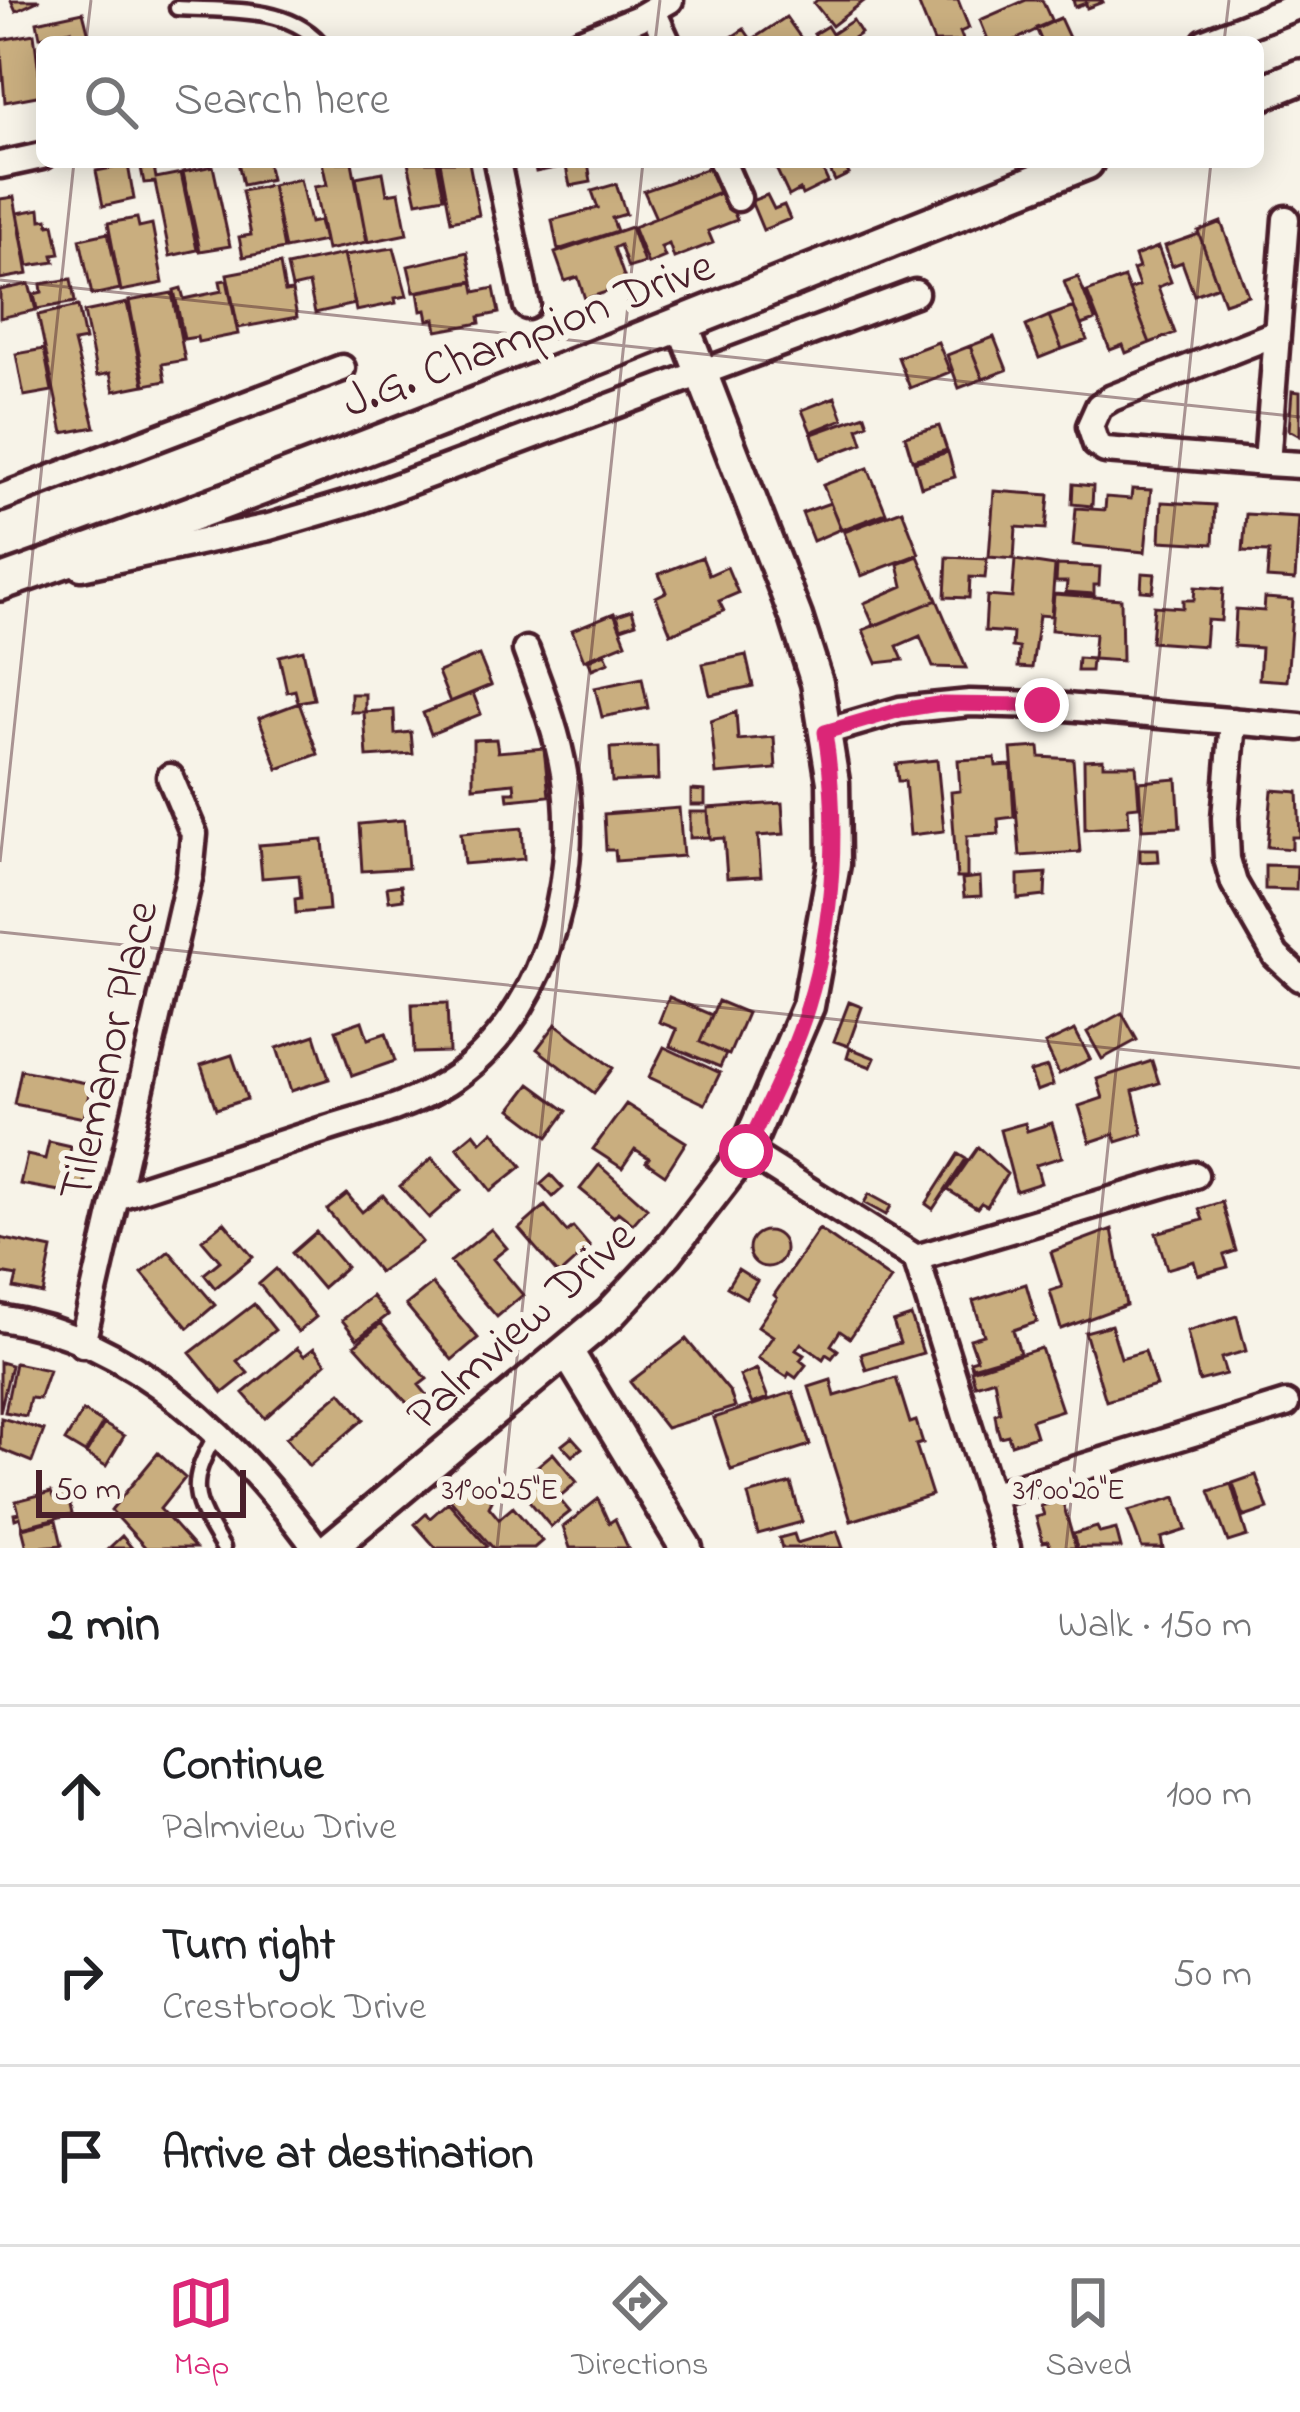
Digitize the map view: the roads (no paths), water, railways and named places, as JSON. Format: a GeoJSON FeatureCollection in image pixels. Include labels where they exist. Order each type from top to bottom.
{"type":"FeatureCollection","features":[{"type":"Feature","properties":{"kind":"main road"},"geometry":{"type":"LineString","coordinates":[[1264,92],[1300,77]]}},
{"type":"Feature","properties":{"kind":"main road","name":"J.G. Champion Drive"},"geometry":{"type":"LineString","coordinates":[[0,584],[148,531],[1071,168]]}},
{"type":"Feature","properties":{"kind":"street"},"geometry":{"type":"LineString","coordinates":[[592,36],[661,5],[666,36]]}},
{"type":"Feature","properties":{"kind":"street"},"geometry":{"type":"LineString","coordinates":[[1218,36],[1288,5]]}},
{"type":"Feature","properties":{"kind":"street"},"geometry":{"type":"LineString","coordinates":[[0,165],[36,157]]}},
{"type":"Feature","properties":{"kind":"street"},"geometry":{"type":"LineString","coordinates":[[498,168],[527,306]]}},
{"type":"Feature","properties":{"kind":"street"},"geometry":{"type":"LineString","coordinates":[[725,168],[738,198]]}},
{"type":"Feature","properties":{"kind":"street"},"geometry":{"type":"LineString","coordinates":[[1267,463],[1286,219]]}},
{"type":"Feature","properties":{"kind":"street","name":"J.G. Champion Drive"},"geometry":{"type":"LineString","coordinates":[[0,584],[269,527],[361,500],[915,293]]}},
{"type":"Feature","properties":{"kind":"street","name":"Palmview Drive"},"geometry":{"type":"LineString","coordinates":[[330,1548],[610,1314],[667,1253],[746,1151],[808,1006],[834,864],[833,782],[817,683],[682,323]]}},
{"type":"Feature","properties":{"kind":"street"},"geometry":{"type":"LineString","coordinates":[[1277,333],[1112,398],[1099,406],[1090,426],[1096,444],[1105,450],[1300,465]]}},
{"type":"Feature","properties":{"kind":"street"},"geometry":{"type":"LineString","coordinates":[[0,498],[342,368]]}},
{"type":"Feature","properties":{"kind":"street"},"geometry":{"type":"LineString","coordinates":[[116,1197],[418,1098],[469,1067],[494,1040],[515,1011],[548,945],[568,842],[559,745],[526,650]]}},
{"type":"Feature","properties":{"kind":"street"},"geometry":{"type":"LineString","coordinates":[[825,732],[938,704],[1042,705],[1300,728]]}},
{"type":"Feature","properties":{"kind":"street"},"geometry":{"type":"LineString","coordinates":[[1233,721],[1225,818],[1227,859],[1234,883],[1276,956],[1300,978]]}},
{"type":"Feature","properties":{"kind":"street","name":"Tilemanor Place"},"geometry":{"type":"LineString","coordinates":[[82,1344],[190,874],[194,834],[170,777]]}},
{"type":"Feature","properties":{"kind":"street"},"geometry":{"type":"LineString","coordinates":[[746,1151],[916,1258],[1007,1548]]}},
{"type":"Feature","properties":{"kind":"street"},"geometry":{"type":"LineString","coordinates":[[916,1258],[1195,1174]]}},
{"type":"Feature","properties":{"kind":"street"},"geometry":{"type":"LineString","coordinates":[[0,1318],[25,1322],[82,1344],[162,1388],[217,1432],[272,1490],[316,1548]]}},
{"type":"Feature","properties":{"kind":"street"},"geometry":{"type":"LineString","coordinates":[[566,1351],[686,1548]]}},
{"type":"Feature","properties":{"kind":"street"},"geometry":{"type":"LineString","coordinates":[[990,1496],[1286,1404]]}},
{"type":"Feature","properties":{"kind":"lane"},"geometry":{"type":"LineString","coordinates":[[177,8],[273,16],[311,36]]}},
{"type":"Feature","properties":{"kind":"lane"},"geometry":{"type":"LineString","coordinates":[[217,1432],[200,1462],[195,1492],[198,1507],[223,1548]]}}]}
